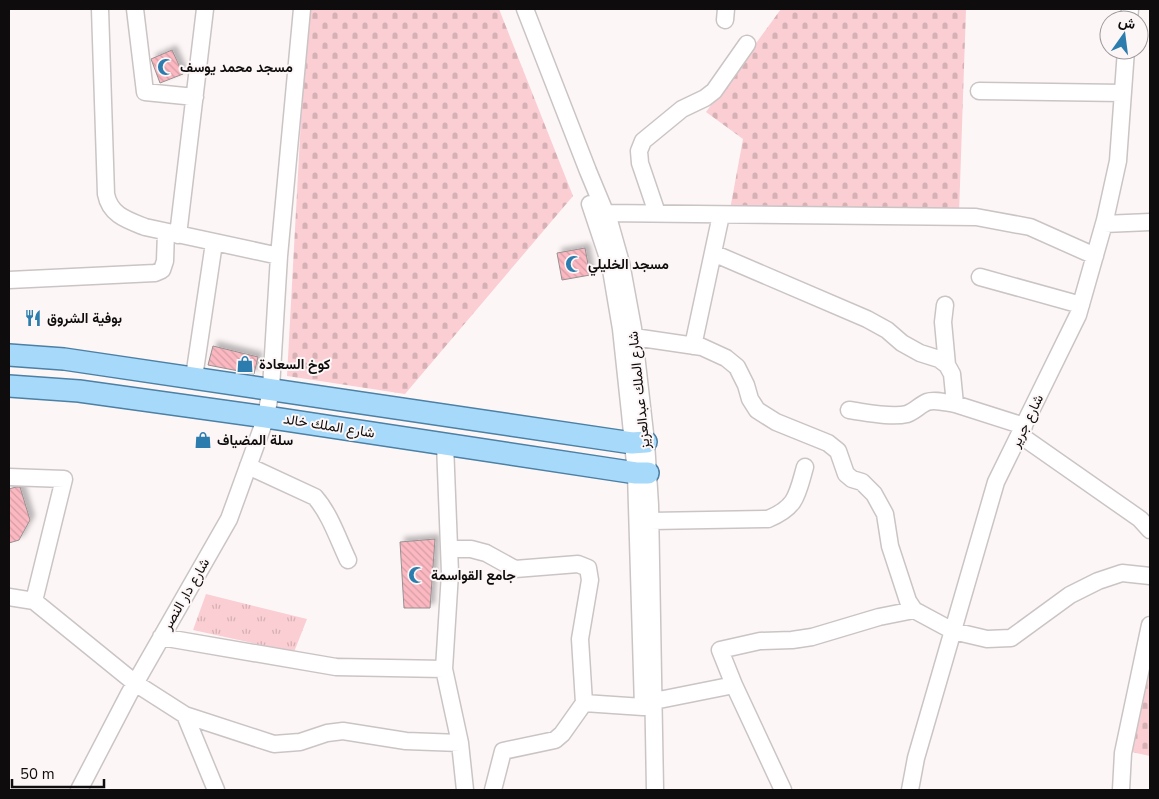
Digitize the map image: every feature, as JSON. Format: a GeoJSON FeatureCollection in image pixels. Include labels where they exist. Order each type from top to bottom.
{"type":"FeatureCollection","features":[{"type":"Feature","properties":{"kind":"main road","name":"شارع الملك خالد"},"geometry":{"type":"LineString","coordinates":[[9,355],[64,358],[639,442]]}},
{"type":"Feature","properties":{"kind":"main road","name":"شارع الملك خالد"},"geometry":{"type":"LineString","coordinates":[[9,386],[79,391],[642,473]]}},
{"type":"Feature","properties":{"kind":"street"},"geometry":{"type":"LineString","coordinates":[[100,9],[106,194],[108,204],[114,212],[126,220],[145,227],[279,256]]}},
{"type":"Feature","properties":{"kind":"street"},"geometry":{"type":"LineString","coordinates":[[125,9],[135,9],[145,92],[195,97]]}},
{"type":"Feature","properties":{"kind":"street"},"geometry":{"type":"LineString","coordinates":[[9,280],[155,274],[162,270],[172,233],[195,97],[205,9]]}},
{"type":"Feature","properties":{"kind":"street","name":"شارع دار النصر"},"geometry":{"type":"LineString","coordinates":[[79,790],[135,683],[229,519],[266,417],[271,388],[279,256],[302,9]]}},
{"type":"Feature","properties":{"kind":"street","name":"شارع الملك عبدالعزيز"},"geometry":{"type":"LineString","coordinates":[[514,9],[580,176],[610,264],[639,442]]}},
{"type":"Feature","properties":{"kind":"street","name":"شارع الملك عبدالعزيز"},"geometry":{"type":"LineString","coordinates":[[525,9],[610,224],[621,263],[634,336],[642,473],[648,704],[655,790]]}},
{"type":"Feature","properties":{"kind":"street"},"geometry":{"type":"LineString","coordinates":[[657,214],[640,163],[639,151],[643,141],[682,109],[705,98],[714,91],[747,44]]}},
{"type":"Feature","properties":{"kind":"street","name":"شارع جرير"},"geometry":{"type":"LineString","coordinates":[[910,790],[916,758],[996,482],[1081,305],[1104,224],[1118,161],[1125,60]]}},
{"type":"Feature","properties":{"kind":"street"},"geometry":{"type":"LineString","coordinates":[[979,91],[1122,94]]}},
{"type":"Feature","properties":{"kind":"street"},"geometry":{"type":"LineString","coordinates":[[606,213],[976,217],[1030,228],[1094,256]]}},
{"type":"Feature","properties":{"kind":"street"},"geometry":{"type":"LineString","coordinates":[[693,346],[721,215]]}},
{"type":"Feature","properties":{"kind":"street"},"geometry":{"type":"LineString","coordinates":[[1104,224],[1150,222]]}},
{"type":"Feature","properties":{"kind":"street"},"geometry":{"type":"LineString","coordinates":[[194,377],[214,243]]}},
{"type":"Feature","properties":{"kind":"street"},"geometry":{"type":"LineString","coordinates":[[713,253],[867,320],[887,330],[902,343],[920,353],[939,359],[947,365]]}},
{"type":"Feature","properties":{"kind":"street"},"geometry":{"type":"LineString","coordinates":[[980,277],[1081,305]]}},
{"type":"Feature","properties":{"kind":"street"},"geometry":{"type":"LineString","coordinates":[[945,304],[942,322],[947,365],[952,374],[954,404]]}},
{"type":"Feature","properties":{"kind":"street"},"geometry":{"type":"LineString","coordinates":[[634,336],[702,347],[726,358],[737,367],[746,385],[750,400],[757,410],[776,422],[828,443],[838,451],[846,474],[852,479],[862,482],[874,494],[885,514],[890,546],[908,601],[914,610],[953,631],[987,640],[1011,638],[1070,595],[1098,581],[1122,574],[1150,576]]}},
{"type":"Feature","properties":{"kind":"street"},"geometry":{"type":"LineString","coordinates":[[849,410],[893,415],[907,414],[926,402],[932,401],[954,404],[1022,431],[1140,519],[1150,530]]}},
{"type":"Feature","properties":{"kind":"street"},"geometry":{"type":"LineString","coordinates":[[445,444],[450,574],[444,669],[460,743],[465,790]]}},
{"type":"Feature","properties":{"kind":"street"},"geometry":{"type":"LineString","coordinates":[[248,466],[315,497],[331,523],[348,560]]}},
{"type":"Feature","properties":{"kind":"street"},"geometry":{"type":"LineString","coordinates":[[651,521],[768,519],[782,513],[792,504],[805,467]]}},
{"type":"Feature","properties":{"kind":"street","name":"شارع الملك عبدالعزيز"},"geometry":{"type":"LineString","coordinates":[[642,473],[651,521],[645,790]]}},
{"type":"Feature","properties":{"kind":"street"},"geometry":{"type":"LineString","coordinates":[[9,477],[64,479],[34,601]]}},
{"type":"Feature","properties":{"kind":"street"},"geometry":{"type":"LineString","coordinates":[[449,549],[472,549],[515,569],[578,564],[588,568],[590,580],[580,639],[584,703],[562,734],[555,740],[503,751],[493,790]]}},
{"type":"Feature","properties":{"kind":"street"},"geometry":{"type":"LineString","coordinates":[[9,597],[34,601],[135,683],[185,715],[274,744],[300,742],[327,733],[342,731],[406,741],[460,743]]}},
{"type":"Feature","properties":{"kind":"street"},"geometry":{"type":"LineString","coordinates":[[783,790],[734,685],[720,650],[760,641],[792,640],[812,636],[879,617],[914,610]]}},
{"type":"Feature","properties":{"kind":"street"},"geometry":{"type":"LineString","coordinates":[[1121,790],[1123,753],[1150,625]]}},
{"type":"Feature","properties":{"kind":"street"},"geometry":{"type":"LineString","coordinates":[[161,637],[336,667],[444,669]]}},
{"type":"Feature","properties":{"kind":"street"},"geometry":{"type":"LineString","coordinates":[[584,703],[648,704],[734,685]]}},
{"type":"Feature","properties":{"kind":"street"},"geometry":{"type":"LineString","coordinates":[[185,715],[216,790]]}},
{"type":"Feature","properties":{"kind":"green space"},"geometry":{"type":"Polygon","coordinates":[[[307,9],[499,9],[573,196],[405,394],[287,376],[307,9]]]}},
{"type":"Feature","properties":{"kind":"green space"},"geometry":{"type":"Polygon","coordinates":[[[781,9],[966,9],[959,214],[729,215],[743,139],[706,112],[781,9]]]}},
{"type":"Feature","properties":{"kind":"green space"},"geometry":{"type":"Polygon","coordinates":[[[206,594],[307,619],[294,652],[193,630],[206,594]]]}},
{"type":"Feature","properties":{"kind":"green space"},"geometry":{"type":"Polygon","coordinates":[[[1150,662],[1150,756],[1127,751],[1150,662]]]}},
{"type":"Feature","properties":{"kind":"building","name":"مسجد محمد يوسف"},"geometry":{"type":"Polygon","coordinates":[[[172,50],[183,74],[160,83],[151,59],[172,50]]]}},
{"type":"Feature","properties":{"kind":"building","name":"مسجد الخليلي"},"geometry":{"type":"Polygon","coordinates":[[[585,248],[590,275],[562,280],[557,253],[585,248]]]}},
{"type":"Feature","properties":{"kind":"building"},"geometry":{"type":"Polygon","coordinates":[[[213,346],[258,357],[254,374],[208,365],[213,346]]]}},
{"type":"Feature","properties":{"kind":"building"},"geometry":{"type":"Polygon","coordinates":[[[20,487],[30,520],[19,540],[9,543],[9,489],[20,487]]]}},
{"type":"Feature","properties":{"kind":"building","name":"جامع القواسمة"},"geometry":{"type":"Polygon","coordinates":[[[435,539],[430,608],[404,608],[400,542],[435,539]]]}},
{"type":"Feature","properties":{"kind":"place","name":"مسجد محمد يوسف"},"geometry":{"type":"Point","coordinates":[166,67]}},
{"type":"Feature","properties":{"kind":"place","name":"مسجد الخليلي"},"geometry":{"type":"Point","coordinates":[574,264]}},
{"type":"Feature","properties":{"kind":"place","name":"بوفية الشروق"},"geometry":{"type":"Point","coordinates":[33,318]}},
{"type":"Feature","properties":{"kind":"place","name":"كوخ السعادة"},"geometry":{"type":"Point","coordinates":[245,364]}},
{"type":"Feature","properties":{"kind":"place","name":"سلة المضياف"},"geometry":{"type":"Point","coordinates":[203,440]}},
{"type":"Feature","properties":{"kind":"place","name":"جامع القواسمة"},"geometry":{"type":"Point","coordinates":[417,575]}}]}
